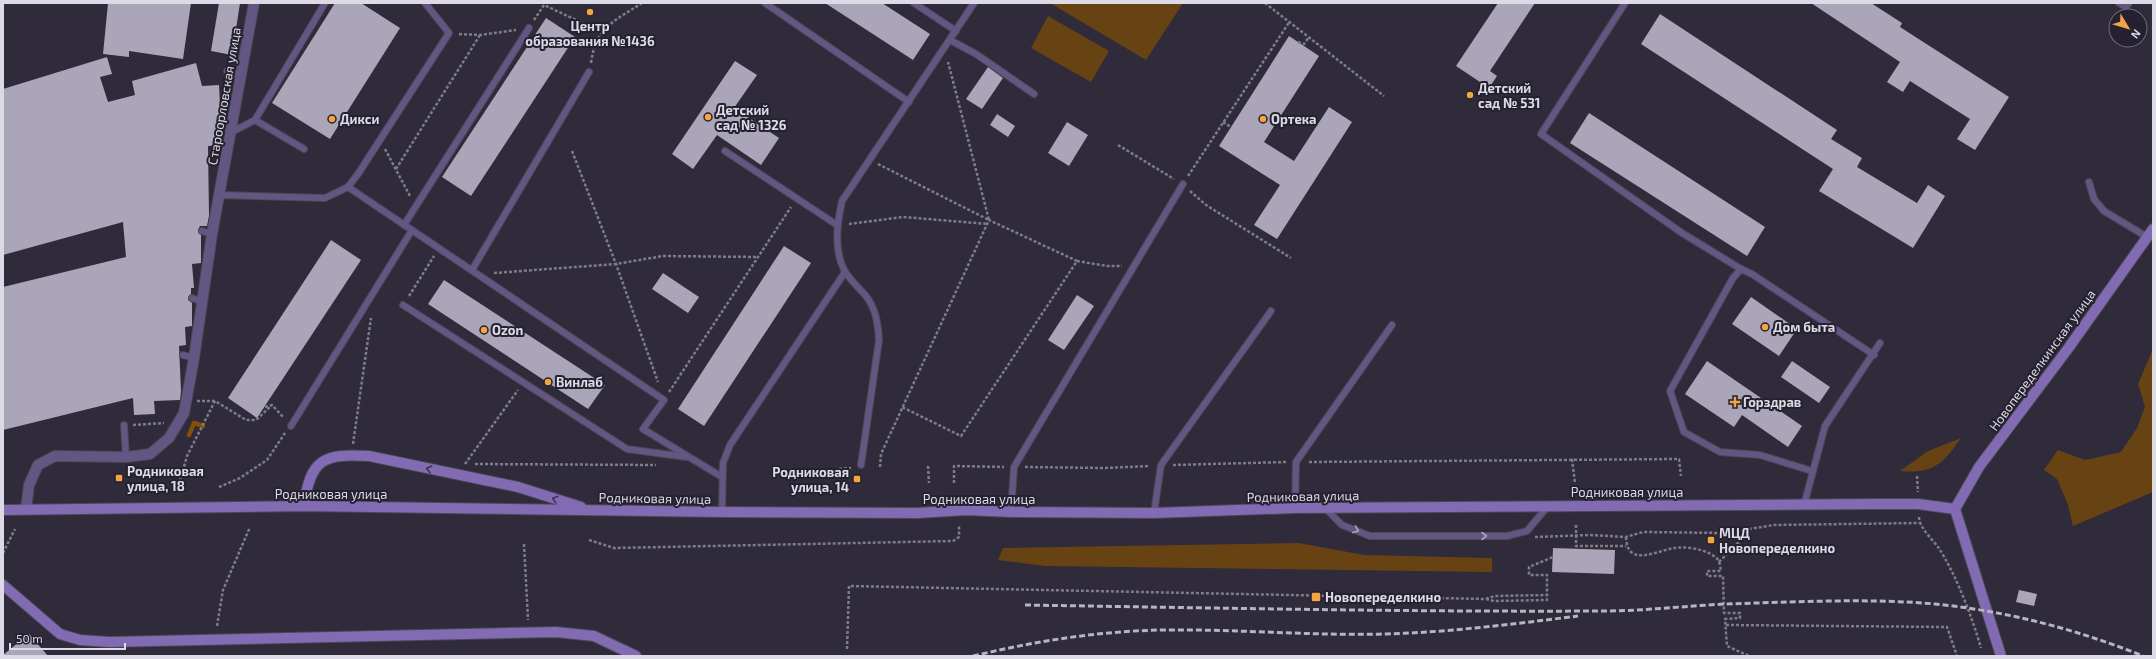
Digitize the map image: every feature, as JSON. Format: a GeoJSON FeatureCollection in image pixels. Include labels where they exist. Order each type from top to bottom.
{"type":"FeatureCollection","features":[{"type":"Feature","properties":{"kind":"main road","name":"Новопеределкинская улица"},"geometry":{"type":"LineString","coordinates":[[1955,509],[1979,467],[2067,350],[2153,229]]}},
{"type":"Feature","properties":{"kind":"main road"},"geometry":{"type":"LineString","coordinates":[[304,506],[307,482],[316,468],[332,457],[346,454],[369,456],[518,487],[592,510]]}},
{"type":"Feature","properties":{"kind":"main road","name":"Родниковая улица"},"geometry":{"type":"LineString","coordinates":[[3,510],[304,506],[722,512],[917,513],[957,510],[1154,513],[1296,508],[1804,504],[1918,504],[1955,509]]}},
{"type":"Feature","properties":{"kind":"main road"},"geometry":{"type":"LineString","coordinates":[[1955,509],[2001,656]]}},
{"type":"Feature","properties":{"kind":"main road"},"geometry":{"type":"LineString","coordinates":[[3,585],[60,634],[80,640],[109,642],[556,632],[594,636],[636,656]]}},
{"type":"Feature","properties":{"kind":"street","name":"Староорловская улица"},"geometry":{"type":"LineString","coordinates":[[26,509],[29,485],[38,465],[55,456],[126,457],[150,454],[169,438],[187,405],[212,234],[232,132],[254,3]]}},
{"type":"Feature","properties":{"kind":"lane"},"geometry":{"type":"LineString","coordinates":[[232,132],[255,120],[325,3]]}},
{"type":"Feature","properties":{"kind":"lane"},"geometry":{"type":"LineString","coordinates":[[220,195],[325,198],[348,187],[380,140],[448,33],[425,3]]}},
{"type":"Feature","properties":{"kind":"lane"},"geometry":{"type":"LineString","coordinates":[[765,3],[909,102]]}},
{"type":"Feature","properties":{"kind":"lane"},"geometry":{"type":"LineString","coordinates":[[914,3],[956,31]]}},
{"type":"Feature","properties":{"kind":"lane"},"geometry":{"type":"LineString","coordinates":[[861,465],[879,340],[878,322],[866,297],[846,272],[840,256],[837,225],[842,201],[974,3]]}},
{"type":"Feature","properties":{"kind":"lane"},"geometry":{"type":"LineString","coordinates":[[1625,3],[1541,134],[1682,233],[1741,269],[1752,274],[1874,355]]}},
{"type":"Feature","properties":{"kind":"lane"},"geometry":{"type":"LineString","coordinates":[[2119,3],[2126,7],[2129,3]]}},
{"type":"Feature","properties":{"kind":"lane"},"geometry":{"type":"LineString","coordinates":[[404,225],[529,28]]}},
{"type":"Feature","properties":{"kind":"lane"},"geometry":{"type":"LineString","coordinates":[[950,40],[976,54],[1034,94]]}},
{"type":"Feature","properties":{"kind":"lane"},"geometry":{"type":"LineString","coordinates":[[227,71],[241,76]]}},
{"type":"Feature","properties":{"kind":"lane"},"geometry":{"type":"LineString","coordinates":[[472,270],[590,72]]}},
{"type":"Feature","properties":{"kind":"lane"},"geometry":{"type":"LineString","coordinates":[[255,120],[304,149]]}},
{"type":"Feature","properties":{"kind":"lane"},"geometry":{"type":"LineString","coordinates":[[725,150],[837,225]]}},
{"type":"Feature","properties":{"kind":"lane"},"geometry":{"type":"LineString","coordinates":[[2089,182],[2094,200],[2104,211],[2147,238]]}},
{"type":"Feature","properties":{"kind":"lane"},"geometry":{"type":"LineString","coordinates":[[1011,512],[1014,467],[1135,266],[1182,184]]}},
{"type":"Feature","properties":{"kind":"lane"},"geometry":{"type":"LineString","coordinates":[[348,187],[664,400],[643,429],[722,477]]}},
{"type":"Feature","properties":{"kind":"lane"},"geometry":{"type":"LineString","coordinates":[[291,426],[412,230]]}},
{"type":"Feature","properties":{"kind":"lane"},"geometry":{"type":"LineString","coordinates":[[202,232],[212,234]]}},
{"type":"Feature","properties":{"kind":"lane"},"geometry":{"type":"LineString","coordinates":[[1741,269],[1733,278],[1670,391],[1684,432],[1720,452],[1760,455],[1812,471]]}},
{"type":"Feature","properties":{"kind":"lane"},"geometry":{"type":"LineString","coordinates":[[722,512],[723,463],[730,445],[846,272]]}},
{"type":"Feature","properties":{"kind":"lane"},"geometry":{"type":"LineString","coordinates":[[192,298],[203,302]]}},
{"type":"Feature","properties":{"kind":"lane"},"geometry":{"type":"LineString","coordinates":[[403,305],[627,449],[689,458]]}},
{"type":"Feature","properties":{"kind":"lane"},"geometry":{"type":"LineString","coordinates":[[1154,513],[1161,465],[1271,311]]}},
{"type":"Feature","properties":{"kind":"lane"},"geometry":{"type":"LineString","coordinates":[[1296,508],[1296,462],[1392,325]]}},
{"type":"Feature","properties":{"kind":"lane"},"geometry":{"type":"LineString","coordinates":[[1804,504],[1825,426],[1874,355],[1880,343]]}},
{"type":"Feature","properties":{"kind":"lane"},"geometry":{"type":"LineString","coordinates":[[183,356],[194,358]]}},
{"type":"Feature","properties":{"kind":"lane"},"geometry":{"type":"LineString","coordinates":[[124,425],[126,457]]}},
{"type":"Feature","properties":{"kind":"lane"},"geometry":{"type":"LineString","coordinates":[[1325,508],[1342,525],[1370,536],[1507,536],[1527,531],[1549,505]]}},
{"type":"Feature","properties":{"kind":"path"},"geometry":{"type":"LineString","coordinates":[[590,72],[593,48],[604,28],[642,3]]}},
{"type":"Feature","properties":{"kind":"path"},"geometry":{"type":"LineString","coordinates":[[1265,3],[1290,21],[1384,96]]}},
{"type":"Feature","properties":{"kind":"path"},"geometry":{"type":"LineString","coordinates":[[448,33],[480,35],[529,28],[544,5],[587,25],[604,28]]}},
{"type":"Feature","properties":{"kind":"path"},"geometry":{"type":"LineString","coordinates":[[1182,184],[1290,21]]}},
{"type":"Feature","properties":{"kind":"path"},"geometry":{"type":"LineString","coordinates":[[396,169],[480,35]]}},
{"type":"Feature","properties":{"kind":"path"},"geometry":{"type":"LineString","coordinates":[[1298,42],[1304,44],[1309,37]]}},
{"type":"Feature","properties":{"kind":"path"},"geometry":{"type":"LineString","coordinates":[[880,467],[881,454],[989,220],[948,64],[950,40]]}},
{"type":"Feature","properties":{"kind":"path"},"geometry":{"type":"LineString","coordinates":[[1224,122],[1231,127]]}},
{"type":"Feature","properties":{"kind":"path"},"geometry":{"type":"LineString","coordinates":[[380,140],[416,207]]}},
{"type":"Feature","properties":{"kind":"path"},"geometry":{"type":"LineString","coordinates":[[1118,145],[1182,184],[1206,205],[1291,258]]}},
{"type":"Feature","properties":{"kind":"path"},"geometry":{"type":"LineString","coordinates":[[572,151],[616,264],[664,400]]}},
{"type":"Feature","properties":{"kind":"path"},"geometry":{"type":"LineString","coordinates":[[870,160],[989,220],[1077,261],[1107,266],[1135,266]]}},
{"type":"Feature","properties":{"kind":"path"},"geometry":{"type":"LineString","coordinates":[[664,400],[796,198]]}},
{"type":"Feature","properties":{"kind":"path"},"geometry":{"type":"LineString","coordinates":[[837,225],[903,217],[988,224]]}},
{"type":"Feature","properties":{"kind":"path"},"geometry":{"type":"LineString","coordinates":[[403,305],[439,248]]}},
{"type":"Feature","properties":{"kind":"path"},"geometry":{"type":"LineString","coordinates":[[472,270],[483,274],[616,264],[663,256],[758,257]]}},
{"type":"Feature","properties":{"kind":"path"},"geometry":{"type":"LineString","coordinates":[[902,407],[961,436],[1077,261]]}},
{"type":"Feature","properties":{"kind":"path"},"geometry":{"type":"LineString","coordinates":[[353,446],[372,314]]}},
{"type":"Feature","properties":{"kind":"path"},"geometry":{"type":"LineString","coordinates":[[523,383],[465,464],[626,464]]}},
{"type":"Feature","properties":{"kind":"path"},"geometry":{"type":"LineString","coordinates":[[191,400],[215,401],[246,420],[256,420],[272,405]]}},
{"type":"Feature","properties":{"kind":"path"},"geometry":{"type":"LineString","coordinates":[[180,481],[187,456],[194,445],[215,401]]}},
{"type":"Feature","properties":{"kind":"path"},"geometry":{"type":"LineString","coordinates":[[219,487],[240,478],[267,460],[291,426],[272,405]]}},
{"type":"Feature","properties":{"kind":"path"},"geometry":{"type":"LineString","coordinates":[[264,407],[272,405]]}},
{"type":"Feature","properties":{"kind":"path"},"geometry":{"type":"LineString","coordinates":[[132,425],[166,423]]}},
{"type":"Feature","properties":{"kind":"path"},"geometry":{"type":"LineString","coordinates":[[954,483],[954,466],[1105,468],[1161,465],[1296,462],[1423,462],[1572,459],[1679,459],[1681,476]]}},
{"type":"Feature","properties":{"kind":"path"},"geometry":{"type":"LineString","coordinates":[[1572,459],[1575,483]]}},
{"type":"Feature","properties":{"kind":"path"},"geometry":{"type":"LineString","coordinates":[[839,484],[839,469],[861,465]]}},
{"type":"Feature","properties":{"kind":"path"},"geometry":{"type":"LineString","coordinates":[[928,466],[929,483]]}},
{"type":"Feature","properties":{"kind":"path"},"geometry":{"type":"LineString","coordinates":[[1530,537],[1626,537],[1643,532],[1724,532],[1774,525],[1919,522],[1938,549],[1959,586],[1981,648]]}},
{"type":"Feature","properties":{"kind":"path"},"geometry":{"type":"LineString","coordinates":[[1576,525],[1576,546],[1592,548],[1626,546]]}},
{"type":"Feature","properties":{"kind":"path"},"geometry":{"type":"LineString","coordinates":[[589,540],[614,548],[954,541],[959,537],[959,526]]}},
{"type":"Feature","properties":{"kind":"path"},"geometry":{"type":"LineString","coordinates":[[217,626],[223,590],[250,527]]}},
{"type":"Feature","properties":{"kind":"path"},"geometry":{"type":"LineString","coordinates":[[3,553],[15,529]]}},
{"type":"Feature","properties":{"kind":"path"},"geometry":{"type":"LineString","coordinates":[[1719,562],[1741,540],[1745,530]]}},
{"type":"Feature","properties":{"kind":"path"},"geometry":{"type":"LineString","coordinates":[[1626,537],[1626,546],[1631,552],[1638,555],[1647,555],[1675,547],[1702,550],[1715,557],[1719,562],[1721,571],[1707,571],[1707,576],[1723,576],[1724,613],[1740,613],[1740,618],[1725,619],[1727,646],[1749,656]]}},
{"type":"Feature","properties":{"kind":"path"},"geometry":{"type":"LineString","coordinates":[[524,544],[528,623]]}},
{"type":"Feature","properties":{"kind":"path"},"geometry":{"type":"LineString","coordinates":[[847,649],[849,586],[1485,599],[1494,601],[1547,600],[1548,575],[1529,575],[1529,567],[1552,557]]}},
{"type":"Feature","properties":{"kind":"path"},"geometry":{"type":"LineString","coordinates":[[1485,599],[1495,596],[1547,595]]}},
{"type":"Feature","properties":{"kind":"path"},"geometry":{"type":"LineString","coordinates":[[1726,625],[1947,627],[1957,656]]}},
{"type":"Feature","properties":{"kind":"shaded area"},"geometry":{"type":"Polygon","coordinates":[[[1050,3],[1183,3],[1146,60],[1050,3]]]}},
{"type":"Feature","properties":{"kind":"shaded area"},"geometry":{"type":"Polygon","coordinates":[[[1048,16],[1109,51],[1091,82],[1031,48],[1048,16]]]}},
{"type":"Feature","properties":{"kind":"shaded area"},"geometry":{"type":"Polygon","coordinates":[[[2153,349],[2153,492],[2073,526],[2068,505],[2057,479],[2044,470],[2058,450],[2085,460],[2121,452],[2137,428],[2145,407],[2138,384],[2153,349]]]}},
{"type":"Feature","properties":{"kind":"shaded area"},"geometry":{"type":"Polygon","coordinates":[[[1961,438],[1949,455],[1929,469],[1911,472],[1900,471],[1928,451],[1961,438]]]}},
{"type":"Feature","properties":{"kind":"shaded area"},"geometry":{"type":"Polygon","coordinates":[[[1299,543],[1364,555],[1492,558],[1492,572],[1045,566],[998,560],[1003,548],[1299,543]]]}},
{"type":"Feature","properties":{"kind":"building"},"geometry":{"type":"Polygon","coordinates":[[[108,3],[191,3],[183,59],[129,51],[129,57],[103,54],[108,3]]]}},
{"type":"Feature","properties":{"kind":"building"},"geometry":{"type":"Polygon","coordinates":[[[219,3],[240,3],[232,55],[211,51],[219,3]]]}},
{"type":"Feature","properties":{"kind":"building"},"geometry":{"type":"Polygon","coordinates":[[[335,3],[361,3],[400,28],[330,139],[272,103],[335,3]]]}},
{"type":"Feature","properties":{"kind":"building"},"geometry":{"type":"Polygon","coordinates":[[[825,3],[882,3],[930,34],[913,60],[825,3]]]}},
{"type":"Feature","properties":{"kind":"building"},"geometry":{"type":"Polygon","coordinates":[[[1498,3],[1535,3],[1490,71],[1497,76],[1489,88],[1456,66],[1498,3]]]}},
{"type":"Feature","properties":{"kind":"building"},"geometry":{"type":"Polygon","coordinates":[[[1811,3],[1871,3],[1902,23],[1900,27],[2009,97],[1975,150],[1957,139],[1970,119],[1910,81],[1903,92],[1887,82],[1900,62],[1811,3]]]}},
{"type":"Feature","properties":{"kind":"building"},"geometry":{"type":"Polygon","coordinates":[[[1660,14],[1837,130],[1831,139],[1862,158],[1857,167],[1917,203],[1928,185],[1945,196],[1913,248],[1819,191],[1833,169],[1641,44],[1660,14]]]}},
{"type":"Feature","properties":{"kind":"building"},"geometry":{"type":"Polygon","coordinates":[[[546,18],[575,37],[471,196],[442,177],[546,18]]]}},
{"type":"Feature","properties":{"kind":"building"},"geometry":{"type":"Polygon","coordinates":[[[1289,36],[1319,56],[1264,142],[1294,161],[1329,107],[1352,122],[1277,239],[1254,225],[1280,185],[1219,146],[1289,36]]]}},
{"type":"Feature","properties":{"kind":"building"},"geometry":{"type":"Polygon","coordinates":[[[107,57],[112,74],[100,77],[108,102],[135,95],[132,81],[196,63],[202,86],[219,85],[222,145],[208,146],[209,216],[207,226],[200,226],[198,230],[201,235],[201,263],[192,264],[194,288],[191,288],[191,294],[188,298],[192,303],[192,326],[185,327],[186,345],[179,346],[180,400],[154,401],[155,414],[134,415],[133,398],[3,430],[3,287],[126,257],[123,222],[3,255],[3,89],[107,57]]]}},
{"type":"Feature","properties":{"kind":"building"},"geometry":{"type":"Polygon","coordinates":[[[735,61],[757,75],[734,108],[779,138],[761,165],[717,135],[693,169],[672,154],[735,61]]]}},
{"type":"Feature","properties":{"kind":"building"},"geometry":{"type":"Polygon","coordinates":[[[988,67],[1003,78],[982,109],[966,99],[988,67]]]}},
{"type":"Feature","properties":{"kind":"building"},"geometry":{"type":"Polygon","coordinates":[[[1589,113],[1765,227],[1747,256],[1570,143],[1589,113]]]}},
{"type":"Feature","properties":{"kind":"building"},"geometry":{"type":"Polygon","coordinates":[[[997,114],[1015,126],[1008,137],[990,125],[997,114]]]}},
{"type":"Feature","properties":{"kind":"building"},"geometry":{"type":"Polygon","coordinates":[[[1067,122],[1088,135],[1069,166],[1048,153],[1067,122]]]}},
{"type":"Feature","properties":{"kind":"building"},"geometry":{"type":"Polygon","coordinates":[[[331,240],[361,260],[257,418],[228,398],[331,240]]]}},
{"type":"Feature","properties":{"kind":"building"},"geometry":{"type":"Polygon","coordinates":[[[784,246],[811,263],[704,426],[678,409],[784,246]]]}},
{"type":"Feature","properties":{"kind":"building"},"geometry":{"type":"Polygon","coordinates":[[[663,273],[699,297],[688,313],[652,289],[663,273]]]}},
{"type":"Feature","properties":{"kind":"building"},"geometry":{"type":"Polygon","coordinates":[[[444,280],[605,385],[588,409],[428,304],[444,280]]]}},
{"type":"Feature","properties":{"kind":"building"},"geometry":{"type":"Polygon","coordinates":[[[1077,295],[1094,306],[1064,350],[1048,340],[1077,295]]]}},
{"type":"Feature","properties":{"kind":"building","name":"Дом быта"},"geometry":{"type":"Polygon","coordinates":[[[1751,297],[1797,329],[1779,356],[1732,324],[1751,297]]]}},
{"type":"Feature","properties":{"kind":"building"},"geometry":{"type":"Polygon","coordinates":[[[1707,361],[1802,426],[1788,447],[1742,415],[1734,427],[1685,394],[1707,361]]]}},
{"type":"Feature","properties":{"kind":"building"},"geometry":{"type":"Polygon","coordinates":[[[1792,361],[1830,387],[1819,403],[1781,377],[1792,361]]]}},
{"type":"Feature","properties":{"kind":"building"},"geometry":{"type":"Polygon","coordinates":[[[1553,548],[1615,550],[1614,574],[1552,572],[1553,548]]]}},
{"type":"Feature","properties":{"kind":"building"},"geometry":{"type":"Polygon","coordinates":[[[2019,590],[2037,594],[2034,606],[2016,602],[2019,590]]]}},
{"type":"Feature","properties":{"kind":"building"},"geometry":{"type":"Polygon","coordinates":[[[29,634],[48,656],[3,656],[3,655],[29,634]]]}},
{"type":"Feature","properties":{"kind":"waterway"},"geometry":{"type":"LineString","coordinates":[[189,435],[194,423],[203,426]]}},
{"type":"Feature","properties":{"kind":"railway"},"geometry":{"type":"LineString","coordinates":[[1025,605],[1386,610],[1602,611],[1726,604],[1857,601],[1910,602],[1962,607],[2040,622],[2092,637],[2143,656]]}},
{"type":"Feature","properties":{"kind":"railway"},"geometry":{"type":"LineString","coordinates":[[973,656],[1044,641],[1115,632],[1219,630],[1330,634],[1386,634],[1458,630],[1578,616]]}},
{"type":"Feature","properties":{"kind":"place","name":"Центр образования №1436"},"geometry":{"type":"Point","coordinates":[590,12]}},
{"type":"Feature","properties":{"kind":"place","name":"Детский сад № 531"},"geometry":{"type":"Point","coordinates":[1470,95]}},
{"type":"Feature","properties":{"kind":"place","name":"Детский сад № 1326"},"geometry":{"type":"Point","coordinates":[708,117]}},
{"type":"Feature","properties":{"kind":"place","name":"Дикси"},"geometry":{"type":"Point","coordinates":[332,119]}},
{"type":"Feature","properties":{"kind":"place","name":"Ортека"},"geometry":{"type":"Point","coordinates":[1263,119]}},
{"type":"Feature","properties":{"kind":"place","name":"Дом быта"},"geometry":{"type":"Point","coordinates":[1765,327]}},
{"type":"Feature","properties":{"kind":"place","name":"Ozon"},"geometry":{"type":"Point","coordinates":[484,330]}},
{"type":"Feature","properties":{"kind":"place","name":"Винлаб"},"geometry":{"type":"Point","coordinates":[548,382]}},
{"type":"Feature","properties":{"kind":"place","name":"Горздрав"},"geometry":{"type":"Point","coordinates":[1735,402]}},
{"type":"Feature","properties":{"kind":"place","name":"Родниковая улица, 18"},"geometry":{"type":"Point","coordinates":[119,478]}},
{"type":"Feature","properties":{"kind":"place","name":"Родниковая улица, 14"},"geometry":{"type":"Point","coordinates":[857,479]}},
{"type":"Feature","properties":{"kind":"place","name":"МЦД Новопеределкино"},"geometry":{"type":"Point","coordinates":[1711,540]}},
{"type":"Feature","properties":{"kind":"place","name":"Новопеределкино"},"geometry":{"type":"Point","coordinates":[1316,597]}}]}
